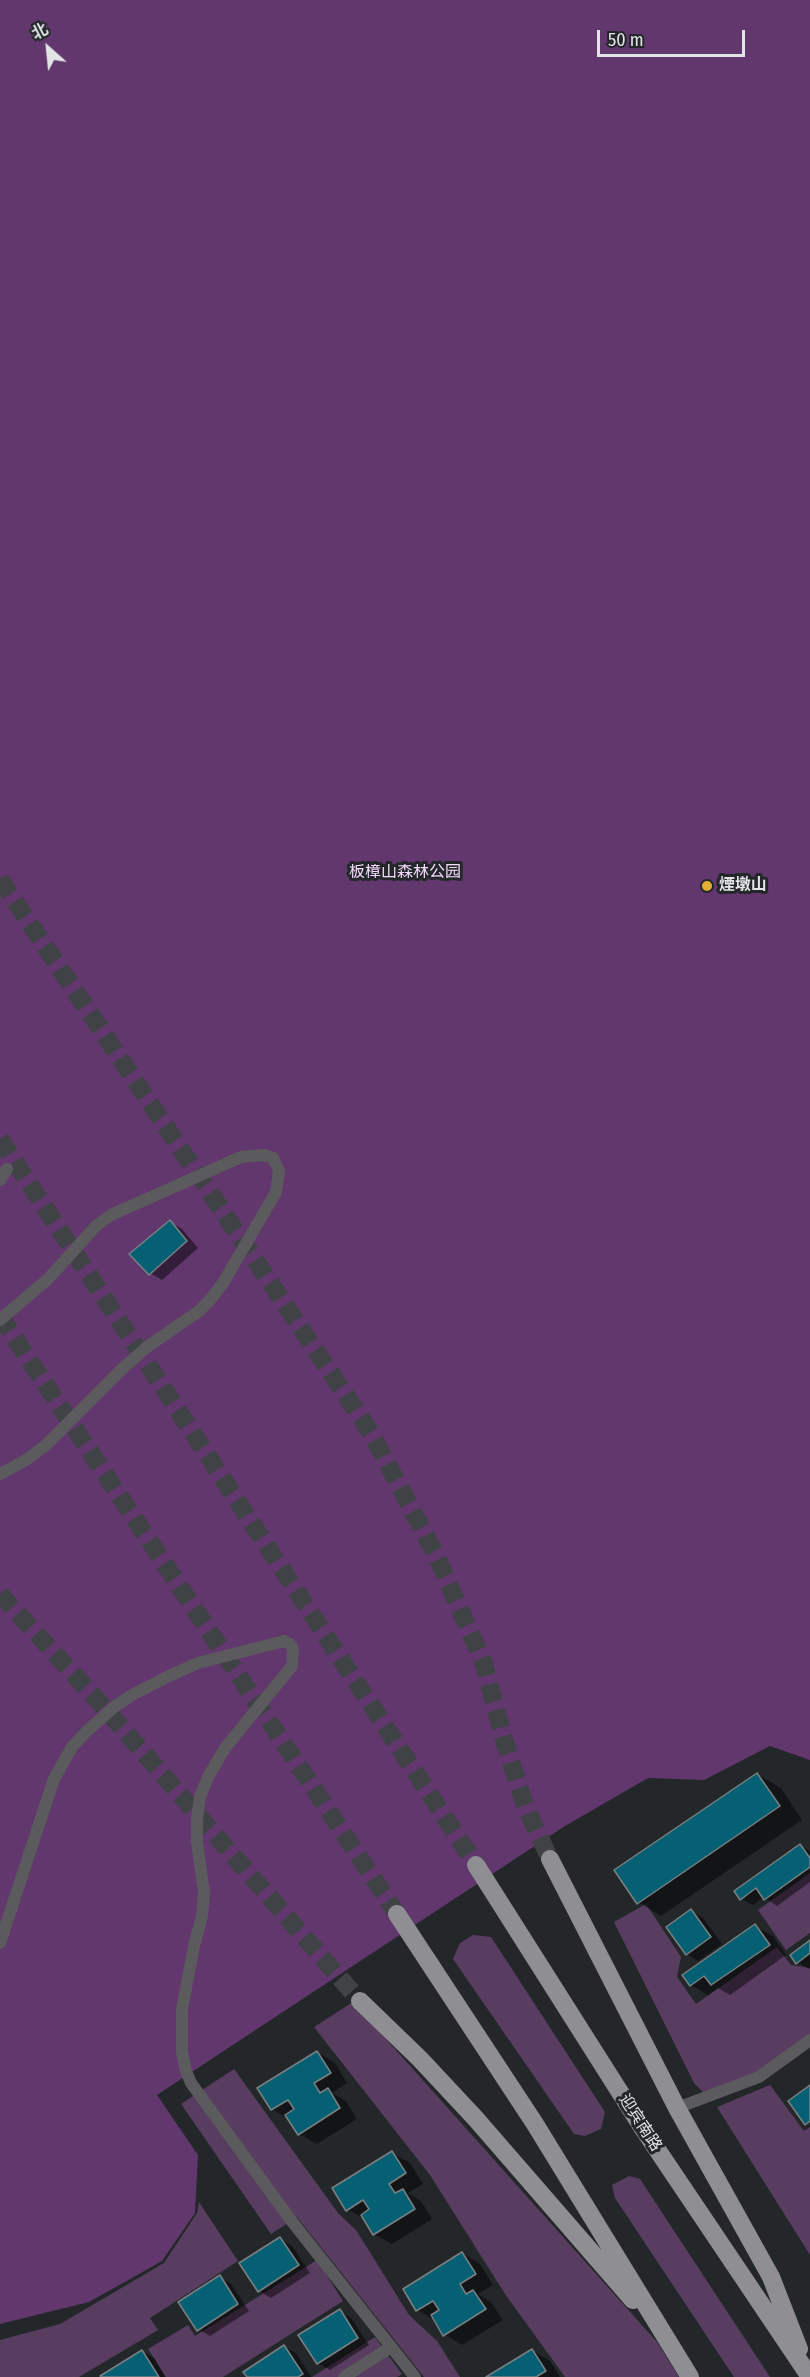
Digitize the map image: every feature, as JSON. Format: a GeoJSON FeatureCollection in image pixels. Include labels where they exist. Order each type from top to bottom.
{"type":"FeatureCollection","features":[{"type":"Feature","properties":{"kind":"main road"},"geometry":{"type":"LineString","coordinates":[[550,1859],[678,2108],[771,2277],[809,2376]]}},
{"type":"Feature","properties":{"kind":"main road","name":"迎宾南路"},"geometry":{"type":"LineString","coordinates":[[476,1865],[642,2127],[809,2376]]}},
{"type":"Feature","properties":{"kind":"main road"},"geometry":{"type":"LineString","coordinates":[[397,1914],[541,2133],[690,2377]]}},
{"type":"Feature","properties":{"kind":"main road"},"geometry":{"type":"LineString","coordinates":[[360,2001],[468,2110],[666,2338]]}},
{"type":"Feature","properties":{"kind":"lane"},"geometry":{"type":"LineString","coordinates":[[0,1320],[48,1280],[96,1226],[111,1215],[241,1157],[264,1155],[273,1158],[279,1171],[276,1192],[223,1283],[210,1300],[199,1311],[147,1347],[123,1368],[46,1445],[26,1460],[0,1474]]}},
{"type":"Feature","properties":{"kind":"lane"},"geometry":{"type":"LineString","coordinates":[[0,1943],[54,1779],[72,1747],[87,1731],[114,1707],[169,1676],[198,1663],[284,1641],[290,1644],[293,1649],[292,1666],[225,1748],[208,1777],[200,1797],[196,1819],[204,1893],[202,1916],[182,2009],[182,2052],[191,2083],[290,2219],[415,2377]]}},
{"type":"Feature","properties":{"kind":"lane"},"geometry":{"type":"LineString","coordinates":[[678,2108],[759,2078],[810,2040]]}},
{"type":"Feature","properties":{"kind":"lane"},"geometry":{"type":"LineString","coordinates":[[345,2377],[391,2347]]}},
{"type":"Feature","properties":{"kind":"shaded area"},"geometry":{"type":"Polygon","coordinates":[[[810,1873],[810,1933],[786,1950],[758,1910],[810,1873]]]}},
{"type":"Feature","properties":{"kind":"shaded area"},"geometry":{"type":"Polygon","coordinates":[[[646,1904],[681,1957],[677,1977],[696,2004],[777,1947],[791,1965],[810,1968],[810,2034],[757,2073],[703,2092],[694,2083],[614,1922],[646,1904]]]}},
{"type":"Feature","properties":{"kind":"shaded area"},"geometry":{"type":"Polygon","coordinates":[[[473,1935],[491,1937],[605,2112],[601,2129],[585,2136],[574,2134],[453,1959],[460,1943],[473,1935]]]}},
{"type":"Feature","properties":{"kind":"shaded area"},"geometry":{"type":"Polygon","coordinates":[[[353,2002],[657,2342],[679,2377],[565,2377],[505,2294],[430,2175],[314,2027],[353,2002]]]}},
{"type":"Feature","properties":{"kind":"shaded area"},"geometry":{"type":"Polygon","coordinates":[[[234,2069],[338,2213],[356,2230],[409,2315],[437,2341],[460,2377],[424,2377],[297,2217],[271,2234],[181,2104],[234,2069]]]}},
{"type":"Feature","properties":{"kind":"shaded area"},"geometry":{"type":"Polygon","coordinates":[[[770,2085],[804,2131],[810,2127],[810,2255],[717,2107],[770,2085]]]}},
{"type":"Feature","properties":{"kind":"shaded area"},"geometry":{"type":"Polygon","coordinates":[[[629,2176],[640,2179],[770,2377],[734,2377],[615,2198],[612,2185],[629,2176]]]}},
{"type":"Feature","properties":{"kind":"shaded area"},"geometry":{"type":"Polygon","coordinates":[[[199,2202],[238,2261],[150,2318],[158,2330],[79,2377],[0,2377],[0,2340],[60,2324],[164,2263],[197,2213],[199,2202]]]}},
{"type":"Feature","properties":{"kind":"shaded area"},"geometry":{"type":"Polygon","coordinates":[[[317,2260],[343,2301],[223,2377],[166,2377],[148,2349],[188,2325],[195,2336],[317,2260]]]}},
{"type":"Feature","properties":{"kind":"shaded area"},"geometry":{"type":"Polygon","coordinates":[[[375,2337],[402,2374],[397,2377],[312,2377],[375,2337]]]}},
{"type":"Feature","properties":{"kind":"green space","name":"板樟山森林公园"},"geometry":{"type":"Polygon","coordinates":[[[0,0],[810,0],[810,1760],[770,1746],[704,1780],[648,1778],[565,1826],[157,2095],[198,2155],[195,2213],[162,2261],[89,2302],[0,2324],[0,0]]]}},
{"type":"Feature","properties":{"kind":"building"},"geometry":{"type":"Polygon","coordinates":[[[170,1220],[187,1241],[149,1275],[129,1254],[170,1220]]]}},
{"type":"Feature","properties":{"kind":"building"},"geometry":{"type":"Polygon","coordinates":[[[757,1773],[780,1806],[637,1904],[614,1870],[757,1773]]]}},
{"type":"Feature","properties":{"kind":"building"},"geometry":{"type":"Polygon","coordinates":[[[800,1844],[810,1858],[810,1867],[764,1900],[756,1888],[740,1900],[734,1891],[800,1844]]]}},
{"type":"Feature","properties":{"kind":"building"},"geometry":{"type":"Polygon","coordinates":[[[691,1909],[711,1937],[686,1955],[666,1927],[691,1909]]]}},
{"type":"Feature","properties":{"kind":"building"},"geometry":{"type":"Polygon","coordinates":[[[755,1924],[770,1945],[711,1985],[704,1976],[690,1986],[682,1975],[755,1924]]]}},
{"type":"Feature","properties":{"kind":"building"},"geometry":{"type":"Polygon","coordinates":[[[810,1940],[810,1953],[796,1964],[790,1955],[810,1940]]]}},
{"type":"Feature","properties":{"kind":"building"},"geometry":{"type":"Polygon","coordinates":[[[317,2051],[331,2073],[314,2083],[320,2093],[328,2088],[340,2108],[298,2135],[285,2115],[294,2109],[288,2100],[271,2110],[257,2088],[317,2051]]]}},
{"type":"Feature","properties":{"kind":"building"},"geometry":{"type":"Polygon","coordinates":[[[810,2085],[810,2121],[805,2125],[788,2101],[810,2085]]]}},
{"type":"Feature","properties":{"kind":"building"},"geometry":{"type":"Polygon","coordinates":[[[392,2151],[406,2173],[389,2184],[395,2193],[403,2189],[415,2209],[373,2235],[361,2215],[369,2209],[363,2200],[346,2211],[332,2188],[392,2151]]]}},
{"type":"Feature","properties":{"kind":"building"},"geometry":{"type":"Polygon","coordinates":[[[280,2237],[299,2265],[258,2292],[239,2263],[280,2237]]]}},
{"type":"Feature","properties":{"kind":"building"},"geometry":{"type":"Polygon","coordinates":[[[462,2252],[476,2274],[460,2284],[466,2294],[473,2290],[486,2309],[443,2336],[431,2315],[439,2310],[433,2301],[416,2311],[403,2289],[462,2252]]]}},
{"type":"Feature","properties":{"kind":"building"},"geometry":{"type":"Polygon","coordinates":[[[220,2275],[238,2304],[197,2331],[178,2302],[220,2275]]]}},
{"type":"Feature","properties":{"kind":"building"},"geometry":{"type":"Polygon","coordinates":[[[340,2309],[358,2338],[317,2364],[298,2335],[340,2309]]]}},
{"type":"Feature","properties":{"kind":"building"},"geometry":{"type":"Polygon","coordinates":[[[284,2345],[303,2374],[298,2377],[247,2377],[243,2372],[284,2345]]]}},
{"type":"Feature","properties":{"kind":"building"},"geometry":{"type":"Polygon","coordinates":[[[532,2349],[546,2371],[536,2377],[486,2377],[532,2349]]]}},
{"type":"Feature","properties":{"kind":"building"},"geometry":{"type":"Polygon","coordinates":[[[142,2350],[159,2377],[100,2376],[142,2350]]]}},
{"type":"Feature","properties":{"kind":"tunnel"},"geometry":{"type":"LineString","coordinates":[[0,879],[371,1433],[436,1555],[484,1664],[504,1740],[526,1808],[550,1859]]}},
{"type":"Feature","properties":{"kind":"tunnel"},"geometry":{"type":"LineString","coordinates":[[0,1139],[476,1865]]}},
{"type":"Feature","properties":{"kind":"tunnel"},"geometry":{"type":"LineString","coordinates":[[0,1316],[397,1914]]}},
{"type":"Feature","properties":{"kind":"tunnel"},"geometry":{"type":"LineString","coordinates":[[0,1594],[101,1704],[360,2001]]}},
{"type":"Feature","properties":{"kind":"place","name":"煙墩山"},"geometry":{"type":"Point","coordinates":[707,886]}}]}
